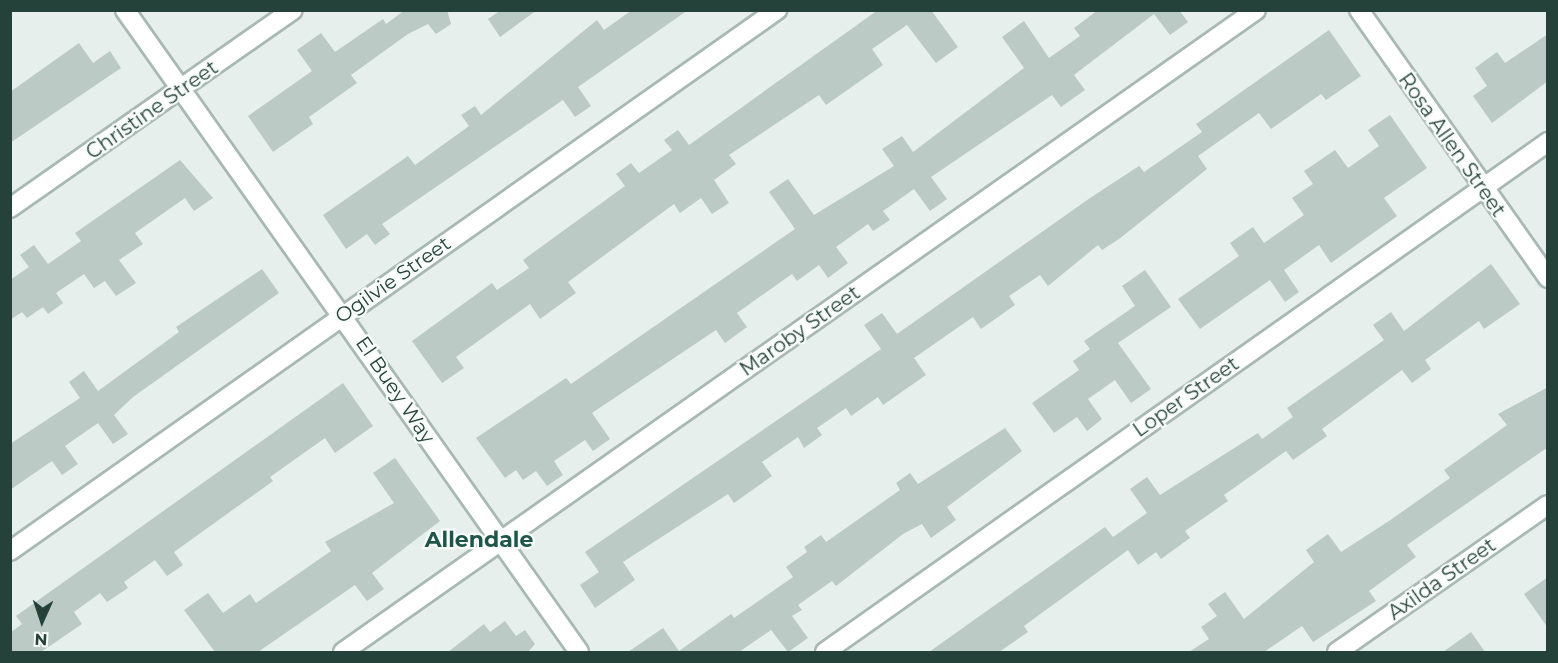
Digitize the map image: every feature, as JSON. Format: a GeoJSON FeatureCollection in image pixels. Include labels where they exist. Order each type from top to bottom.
{"type":"FeatureCollection","features":[{"type":"Feature","properties":{"kind":"street","name":"El Buey Way"},"geometry":{"type":"LineString","coordinates":[[125,10],[180,90],[344,314],[498,540],[579,652]]}},
{"type":"Feature","properties":{"kind":"street","name":"Christine Street"},"geometry":{"type":"LineString","coordinates":[[10,208],[293,10]]}},
{"type":"Feature","properties":{"kind":"street","name":"Ogilvie Street"},"geometry":{"type":"LineString","coordinates":[[10,551],[777,10]]}},
{"type":"Feature","properties":{"kind":"street","name":"Maroby Street"},"geometry":{"type":"LineString","coordinates":[[343,652],[498,540],[1256,10]]}},
{"type":"Feature","properties":{"kind":"street","name":"Rosa Allen Street"},"geometry":{"type":"LineString","coordinates":[[1359,10],[1481,188],[1548,278]]}},
{"type":"Feature","properties":{"kind":"street","name":"Loper Street"},"geometry":{"type":"LineString","coordinates":[[825,652],[1548,142]]}},
{"type":"Feature","properties":{"kind":"street","name":"Axilda Street"},"geometry":{"type":"LineString","coordinates":[[1337,652],[1548,506]]}},
{"type":"Feature","properties":{"kind":"building"},"geometry":{"type":"Polygon","coordinates":[[[405,10],[447,10],[451,24],[436,34],[428,24],[408,34],[351,75],[357,83],[309,117],[313,124],[273,152],[248,116],[312,71],[297,50],[321,33],[335,52],[383,19],[386,24],[405,10]]]}},
{"type":"Feature","properties":{"kind":"building"},"geometry":{"type":"Polygon","coordinates":[[[501,10],[537,10],[500,37],[488,19],[501,10]]]}},
{"type":"Feature","properties":{"kind":"building"},"geometry":{"type":"Polygon","coordinates":[[[632,10],[688,10],[578,87],[591,106],[575,117],[563,100],[382,224],[390,234],[375,245],[367,234],[346,249],[323,215],[408,156],[415,165],[469,126],[461,115],[475,106],[481,115],[597,20],[604,30],[632,10]]]}},
{"type":"Feature","properties":{"kind":"building"},"geometry":{"type":"Polygon","coordinates":[[[878,10],[931,10],[958,47],[936,63],[907,25],[872,49],[883,65],[826,105],[819,95],[729,155],[736,164],[714,180],[729,203],[712,214],[701,198],[680,213],[674,204],[568,282],[576,293],[540,319],[530,304],[456,357],[464,368],[442,383],[412,341],[492,283],[497,290],[529,268],[523,260],[625,186],[616,174],[631,163],[639,173],[672,150],[664,140],[678,130],[689,145],[878,10]]]}},
{"type":"Feature","properties":{"kind":"building"},"geometry":{"type":"Polygon","coordinates":[[[1098,10],[1179,10],[1188,22],[1170,35],[1154,14],[1074,75],[1085,90],[1061,107],[1052,95],[931,177],[947,199],[930,211],[914,189],[883,211],[890,220],[873,231],[868,224],[836,247],[848,263],[828,278],[819,265],[797,281],[792,274],[737,313],[747,327],[725,343],[716,330],[592,413],[610,439],[593,451],[585,440],[554,461],[563,475],[547,486],[536,471],[523,480],[516,470],[505,478],[476,438],[566,378],[571,384],[795,229],[769,192],[788,179],[814,215],[894,166],[882,149],[902,136],[913,152],[1024,68],[1002,37],[1024,21],[1049,58],[1080,36],[1074,28],[1098,10]]]}},
{"type":"Feature","properties":{"kind":"building"},"geometry":{"type":"Polygon","coordinates":[[[1329,30],[1361,76],[1326,100],[1321,94],[1271,129],[1259,113],[1198,156],[1207,169],[1119,239],[1102,250],[1098,245],[1048,286],[1040,275],[1009,296],[1015,305],[981,329],[973,317],[914,358],[926,375],[883,405],[878,397],[851,416],[846,408],[817,428],[822,435],[804,448],[798,437],[762,462],[772,476],[734,503],[728,494],[623,562],[635,580],[595,608],[580,585],[599,572],[585,552],[881,349],[864,325],[882,313],[897,334],[1090,198],[1139,166],[1144,172],[1202,132],[1196,124],[1329,30]]]}},
{"type":"Feature","properties":{"kind":"building"},"geometry":{"type":"Polygon","coordinates":[[[1548,34],[1548,81],[1492,123],[1473,96],[1487,86],[1475,68],[1497,52],[1505,63],[1548,34]]]}},
{"type":"Feature","properties":{"kind":"building"},"geometry":{"type":"Polygon","coordinates":[[[79,43],[93,63],[110,51],[121,68],[10,143],[10,92],[79,43]]]}},
{"type":"Feature","properties":{"kind":"building"},"geometry":{"type":"Polygon","coordinates":[[[1390,115],[1427,168],[1384,198],[1397,216],[1331,263],[1319,245],[1284,270],[1299,292],[1285,302],[1270,280],[1200,329],[1178,299],[1239,256],[1230,243],[1253,227],[1264,243],[1304,215],[1292,198],[1313,184],[1304,171],[1335,150],[1348,168],[1379,146],[1368,130],[1390,115]]]}},
{"type":"Feature","properties":{"kind":"building"},"geometry":{"type":"Polygon","coordinates":[[[180,160],[213,198],[194,211],[185,198],[135,233],[143,244],[119,260],[136,283],[116,296],[105,281],[94,288],[84,274],[56,293],[63,303],[48,314],[43,307],[27,318],[22,312],[10,320],[10,280],[29,267],[20,255],[34,245],[48,264],[81,241],[75,233],[180,160]]]}},
{"type":"Feature","properties":{"kind":"building"},"geometry":{"type":"Polygon","coordinates":[[[1491,264],[1520,304],[1484,329],[1479,321],[1425,360],[1431,369],[1412,383],[1402,370],[1322,429],[1327,436],[1293,460],[1286,451],[1224,495],[1228,501],[1185,531],[1190,538],[1161,559],[1156,552],[1138,565],[1128,550],[1024,626],[1028,632],[999,652],[929,652],[1105,527],[1113,537],[1147,513],[1130,489],[1147,477],[1160,495],[1258,433],[1262,439],[1293,417],[1287,408],[1384,340],[1373,325],[1391,312],[1404,331],[1491,264]]]}},
{"type":"Feature","properties":{"kind":"building"},"geometry":{"type":"Polygon","coordinates":[[[262,269],[279,293],[133,397],[114,415],[128,434],[113,444],[98,423],[65,446],[78,464],[62,475],[52,461],[10,490],[10,444],[80,398],[69,382],[84,371],[98,391],[179,332],[176,327],[262,269]]]}},
{"type":"Feature","properties":{"kind":"building"},"geometry":{"type":"Polygon","coordinates":[[[1145,270],[1171,307],[1118,343],[1151,389],[1131,403],[1115,380],[1088,399],[1102,419],[1087,431],[1077,417],[1054,433],[1032,403],[1079,370],[1073,361],[1090,349],[1084,341],[1135,306],[1122,286],[1145,270]]]}},
{"type":"Feature","properties":{"kind":"building"},"geometry":{"type":"Polygon","coordinates":[[[343,383],[373,426],[335,453],[325,438],[270,477],[273,481],[174,552],[183,565],[167,576],[155,560],[124,582],[128,588],[107,602],[100,593],[74,612],[82,624],[41,652],[10,652],[10,633],[22,624],[16,616],[343,383]]]}},
{"type":"Feature","properties":{"kind":"building"},"geometry":{"type":"Polygon","coordinates":[[[1548,387],[1548,447],[1407,545],[1416,557],[1369,591],[1376,601],[1313,642],[1302,626],[1264,652],[1189,652],[1209,639],[1201,627],[1217,616],[1208,604],[1225,592],[1244,619],[1314,562],[1306,550],[1328,534],[1341,552],[1389,521],[1450,478],[1444,470],[1507,425],[1498,414],[1548,387]]]}},
{"type":"Feature","properties":{"kind":"building"},"geometry":{"type":"Polygon","coordinates":[[[1005,428],[1022,451],[947,507],[956,520],[931,538],[922,524],[903,534],[836,586],[832,581],[798,605],[802,610],[792,616],[808,638],[788,652],[771,630],[739,652],[628,652],[663,628],[679,651],[731,614],[734,618],[793,577],[786,567],[807,552],[804,547],[821,535],[826,542],[900,490],[896,483],[910,473],[918,484],[1005,428]]]}},
{"type":"Feature","properties":{"kind":"building"},"geometry":{"type":"Polygon","coordinates":[[[395,458],[440,521],[372,573],[384,589],[367,601],[355,585],[258,652],[215,652],[184,610],[208,593],[223,613],[250,594],[256,603],[331,551],[325,542],[394,503],[373,473],[395,458]]]}},
{"type":"Feature","properties":{"kind":"building"},"geometry":{"type":"Polygon","coordinates":[[[1548,577],[1548,628],[1524,594],[1548,577]]]}},
{"type":"Feature","properties":{"kind":"building"},"geometry":{"type":"Polygon","coordinates":[[[505,621],[516,636],[525,630],[535,644],[528,652],[448,652],[484,624],[490,632],[505,621]]]}},
{"type":"Feature","properties":{"kind":"building"},"geometry":{"type":"Polygon","coordinates":[[[1471,632],[1485,652],[1443,652],[1471,632]]]}},
{"type":"Feature","properties":{"kind":"district","name":"Allendale"},"geometry":{"type":"Point","coordinates":[479,540]}}]}
